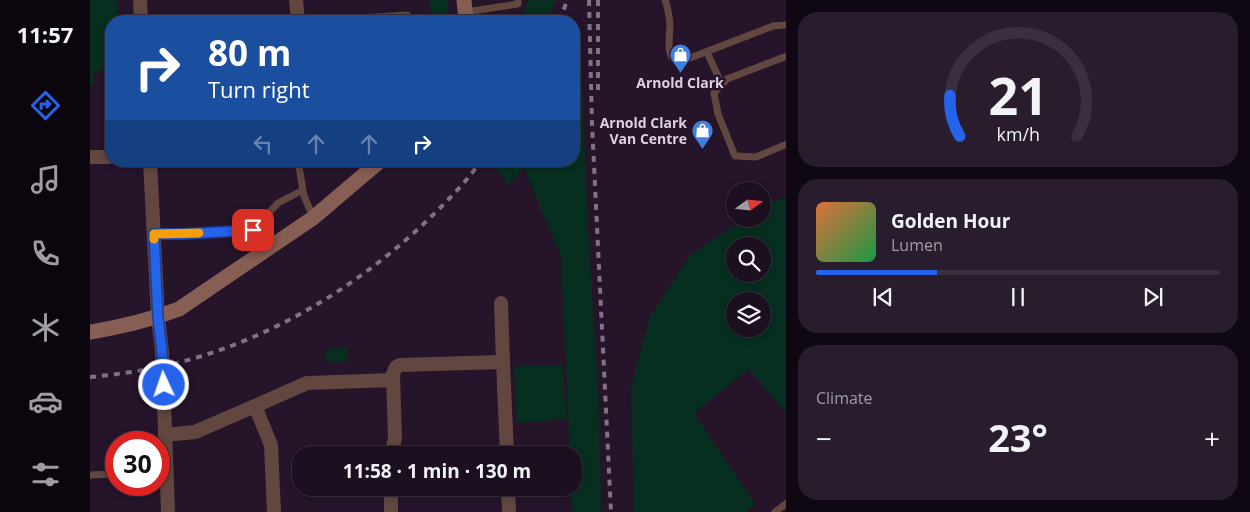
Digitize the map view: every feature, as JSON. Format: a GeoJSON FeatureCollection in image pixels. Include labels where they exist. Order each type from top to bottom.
{"type":"FeatureCollection","features":[{"type":"Feature","properties":{"kind":"street"},"geometry":{"type":"LineString","coordinates":[[140,0],[141,15]]}},
{"type":"Feature","properties":{"kind":"street"},"geometry":{"type":"LineString","coordinates":[[296,0],[297,15]]}},
{"type":"Feature","properties":{"kind":"street"},"geometry":{"type":"LineString","coordinates":[[90,157],[105,156]]}},
{"type":"Feature","properties":{"kind":"street"},"geometry":{"type":"LineString","coordinates":[[150,167],[165,431]]}},
{"type":"Feature","properties":{"kind":"street"},"geometry":{"type":"LineString","coordinates":[[90,332],[120,328],[179,309],[313,218],[373,167]]}},
{"type":"Feature","properties":{"kind":"street"},"geometry":{"type":"LineString","coordinates":[[501,303],[507,446]]}},
{"type":"Feature","properties":{"kind":"street"},"geometry":{"type":"LineString","coordinates":[[393,446],[395,438],[393,380],[396,367],[400,365],[503,362]]}},
{"type":"Feature","properties":{"kind":"street"},"geometry":{"type":"LineString","coordinates":[[170,434],[195,432],[307,383],[393,380]]}},
{"type":"Feature","properties":{"kind":"street"},"geometry":{"type":"LineString","coordinates":[[255,406],[271,445],[274,512]]}},
{"type":"Feature","properties":{"kind":"street"},"geometry":{"type":"LineString","coordinates":[[166,496],[168,512]]}},
{"type":"Feature","properties":{"kind":"street"},"geometry":{"type":"LineString","coordinates":[[391,496],[391,512]]}},
{"type":"Feature","properties":{"kind":"street"},"geometry":{"type":"LineString","coordinates":[[508,496],[509,512]]}},
{"type":"Feature","properties":{"kind":"lane"},"geometry":{"type":"LineString","coordinates":[[465,11],[518,4],[518,0]]}},
{"type":"Feature","properties":{"kind":"lane"},"geometry":{"type":"LineString","coordinates":[[665,0],[670,22],[670,50],[672,56],[676,59],[684,60],[773,26],[786,25]]}},
{"type":"Feature","properties":{"kind":"lane"},"geometry":{"type":"LineString","coordinates":[[394,15],[407,14]]}},
{"type":"Feature","properties":{"kind":"lane"},"geometry":{"type":"LineString","coordinates":[[707,52],[722,85]]}},
{"type":"Feature","properties":{"kind":"lane"},"geometry":{"type":"LineString","coordinates":[[786,56],[727,79],[714,93],[718,114],[735,156],[756,157],[786,144]]}},
{"type":"Feature","properties":{"kind":"lane"},"geometry":{"type":"LineString","coordinates":[[299,167],[304,196],[313,218]]}},
{"type":"Feature","properties":{"kind":"lane"},"geometry":{"type":"LineString","coordinates":[[154,234],[253,230],[278,203],[303,190]]}},
{"type":"Feature","properties":{"kind":"lane"},"geometry":{"type":"LineString","coordinates":[[90,475],[105,474]]}},
{"type":"Feature","properties":{"kind":"lane"},"geometry":{"type":"LineString","coordinates":[[775,512],[786,503]]}},
{"type":"Feature","properties":{"kind":"green space"},"geometry":{"type":"Polygon","coordinates":[[[90,0],[117,0],[118,15],[105,15],[105,71],[94,72],[94,86],[90,86],[90,0]]]}},
{"type":"Feature","properties":{"kind":"green space"},"geometry":{"type":"Polygon","coordinates":[[[430,0],[447,0],[448,15],[431,15],[430,0]]]}},
{"type":"Feature","properties":{"kind":"green space"},"geometry":{"type":"Polygon","coordinates":[[[529,0],[555,0],[550,15],[522,15],[529,0]]]}},
{"type":"Feature","properties":{"kind":"green space"},"geometry":{"type":"Polygon","coordinates":[[[580,38],[588,229],[599,405],[601,512],[573,512],[572,496],[582,496],[582,446],[570,446],[561,256],[524,168],[508,185],[495,167],[580,167],[580,38]]]}},
{"type":"Feature","properties":{"kind":"green space"},"geometry":{"type":"Polygon","coordinates":[[[786,196],[786,413],[749,369],[694,413],[755,504],[746,512],[634,512],[631,387],[650,317],[690,255],[731,228],[771,228],[771,203],[786,196]]]}},
{"type":"Feature","properties":{"kind":"green space"},"geometry":{"type":"Polygon","coordinates":[[[348,348],[348,362],[325,362],[326,349],[348,348]]]}},
{"type":"Feature","properties":{"kind":"green space"},"geometry":{"type":"Polygon","coordinates":[[[563,365],[566,419],[517,423],[514,366],[563,365]]]}},
{"type":"Feature","properties":{"kind":"railway"},"geometry":{"type":"LineString","coordinates":[[562,15],[567,0]]}},
{"type":"Feature","properties":{"kind":"railway"},"geometry":{"type":"LineString","coordinates":[[589,0],[592,124],[611,512]]}},
{"type":"Feature","properties":{"kind":"railway"},"geometry":{"type":"LineString","coordinates":[[598,0],[598,95]]}},
{"type":"Feature","properties":{"kind":"railway"},"geometry":{"type":"LineString","coordinates":[[90,377],[156,368],[188,360],[250,338],[309,309],[364,273],[415,232],[456,192],[476,167]]}},
{"type":"Feature","properties":{"kind":"slow traffic"},"geometry":{"type":"LineString","coordinates":[[154,239],[154,234],[199,233]]}},
{"type":"Feature","properties":{"kind":"place","name":"Arnold Clark"},"geometry":{"type":"Point","coordinates":[680,74]}},
{"type":"Feature","properties":{"kind":"place","name":"Arnold Clark Van Centre"},"geometry":{"type":"Point","coordinates":[703,150]}},
{"type":"Feature","properties":{"kind":"route"},"geometry":{"type":"LineString","coordinates":[[164,385],[154,234],[253,230]]}}]}
